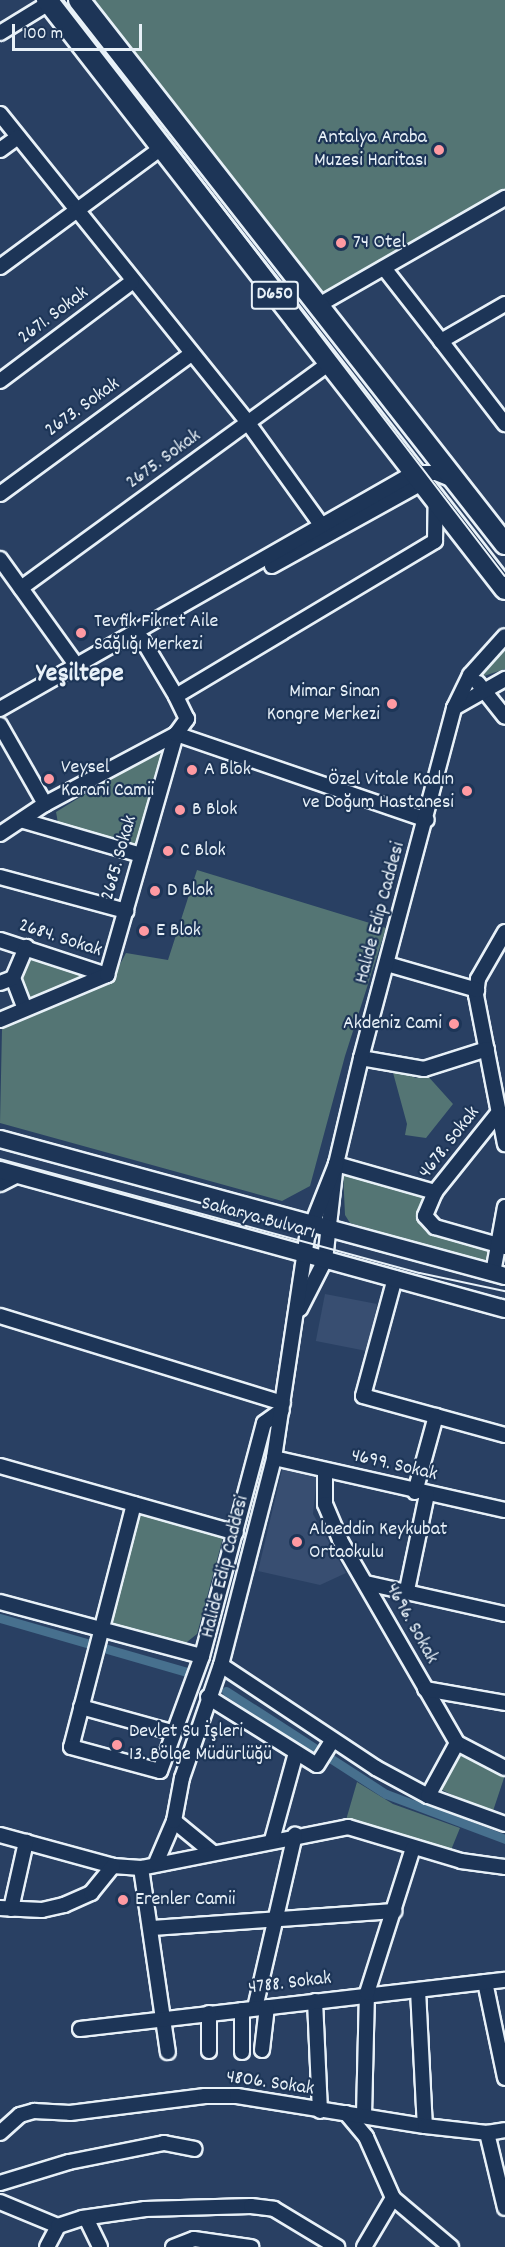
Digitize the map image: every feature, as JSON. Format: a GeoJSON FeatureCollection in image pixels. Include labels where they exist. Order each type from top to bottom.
{"type":"FeatureCollection","features":[{"type":"Feature","properties":{"kind":"highway","name":"D650"},"geometry":{"type":"LineString","coordinates":[[79,0],[505,544]]}},
{"type":"Feature","properties":{"kind":"highway","name":"D650"},"geometry":{"type":"LineString","coordinates":[[48,1],[160,149],[505,589]]}},
{"type":"Feature","properties":{"kind":"highway"},"geometry":{"type":"LineString","coordinates":[[160,149],[169,134],[170,118]]}},
{"type":"Feature","properties":{"kind":"main road","name":"Sakarya Bulvarı"},"geometry":{"type":"LineString","coordinates":[[0,1138],[499,1275]]}},
{"type":"Feature","properties":{"kind":"main road","name":"Sakarya Bulvarı"},"geometry":{"type":"LineString","coordinates":[[0,1170],[505,1309]]}},
{"type":"Feature","properties":{"kind":"street"},"geometry":{"type":"LineString","coordinates":[[0,33],[48,1]]}},
{"type":"Feature","properties":{"kind":"street"},"geometry":{"type":"LineString","coordinates":[[0,114],[80,209],[132,282],[248,423],[322,526]]}},
{"type":"Feature","properties":{"kind":"street"},"geometry":{"type":"LineString","coordinates":[[0,150],[18,137]]}},
{"type":"Feature","properties":{"kind":"street"},"geometry":{"type":"LineString","coordinates":[[0,267],[160,149]]}},
{"type":"Feature","properties":{"kind":"street"},"geometry":{"type":"LineString","coordinates":[[317,306],[505,198]]}},
{"type":"Feature","properties":{"kind":"street"},"geometry":{"type":"LineString","coordinates":[[384,268],[505,424]]}},
{"type":"Feature","properties":{"kind":"street","name":"2671. Sokak"},"geometry":{"type":"LineString","coordinates":[[0,381],[132,282]]}},
{"type":"Feature","properties":{"kind":"street"},"geometry":{"type":"LineString","coordinates":[[441,341],[505,304]]}},
{"type":"Feature","properties":{"kind":"street","name":"2673. Sokak"},"geometry":{"type":"LineString","coordinates":[[0,494],[190,355]]}},
{"type":"Feature","properties":{"kind":"street","name":"2675. Sokak"},"geometry":{"type":"LineString","coordinates":[[21,588],[329,363]]}},
{"type":"Feature","properties":{"kind":"street"},"geometry":{"type":"LineString","coordinates":[[0,709],[322,526],[418,478],[436,473],[453,480]]}},
{"type":"Feature","properties":{"kind":"street"},"geometry":{"type":"LineString","coordinates":[[0,717],[142,639],[418,478]]}},
{"type":"Feature","properties":{"kind":"street"},"geometry":{"type":"LineString","coordinates":[[142,639],[176,696],[435,541],[436,502]]}},
{"type":"Feature","properties":{"kind":"street"},"geometry":{"type":"LineString","coordinates":[[0,559],[77,666]]}},
{"type":"Feature","properties":{"kind":"street","name":"Halide Edip Caddesi"},"geometry":{"type":"LineString","coordinates":[[156,1863],[174,1821],[182,1778],[208,1697],[221,1665],[274,1458],[296,1318],[303,1254],[310,1224],[336,1164],[361,1058],[427,820],[454,708],[470,675],[505,636]]}},
{"type":"Feature","properties":{"kind":"street"},"geometry":{"type":"LineString","coordinates":[[470,675],[485,689],[505,717]]}},
{"type":"Feature","properties":{"kind":"street"},"geometry":{"type":"LineString","coordinates":[[454,708],[505,679]]}},
{"type":"Feature","properties":{"kind":"street","name":"2685. Sokak"},"geometry":{"type":"LineString","coordinates":[[108,975],[176,734],[187,718],[176,696]]}},
{"type":"Feature","properties":{"kind":"street"},"geometry":{"type":"LineString","coordinates":[[0,725],[45,804]]}},
{"type":"Feature","properties":{"kind":"street"},"geometry":{"type":"LineString","coordinates":[[0,834],[24,821],[45,804],[176,734],[427,820]]}},
{"type":"Feature","properties":{"kind":"street"},"geometry":{"type":"LineString","coordinates":[[24,821],[141,855]]}},
{"type":"Feature","properties":{"kind":"street"},"geometry":{"type":"LineString","coordinates":[[0,877],[126,911]]}},
{"type":"Feature","properties":{"kind":"street"},"geometry":{"type":"LineString","coordinates":[[505,934],[478,979],[477,990],[505,1144]]}},
{"type":"Feature","properties":{"kind":"street","name":"2684. Sokak"},"geometry":{"type":"LineString","coordinates":[[0,940],[108,975]]}},
{"type":"Feature","properties":{"kind":"street"},"geometry":{"type":"LineString","coordinates":[[26,947],[7,980],[26,1009]]}},
{"type":"Feature","properties":{"kind":"street"},"geometry":{"type":"LineString","coordinates":[[387,964],[477,990]]}},
{"type":"Feature","properties":{"kind":"street"},"geometry":{"type":"LineString","coordinates":[[0,1020],[108,975]]}},
{"type":"Feature","properties":{"kind":"street"},"geometry":{"type":"LineString","coordinates":[[361,1058],[424,1069],[487,1049]]}},
{"type":"Feature","properties":{"kind":"street","name":"4678. Sokak"},"geometry":{"type":"LineString","coordinates":[[499,1112],[435,1192],[425,1216],[429,1224],[502,1246]]}},
{"type":"Feature","properties":{"kind":"street"},"geometry":{"type":"LineString","coordinates":[[296,1318],[325,1260],[331,1230],[336,1164],[435,1192]]}},
{"type":"Feature","properties":{"kind":"street"},"geometry":{"type":"LineString","coordinates":[[0,1184],[18,1175]]}},
{"type":"Feature","properties":{"kind":"street"},"geometry":{"type":"LineString","coordinates":[[499,1275],[505,1207]]}},
{"type":"Feature","properties":{"kind":"street"},"geometry":{"type":"LineString","coordinates":[[395,1278],[363,1396],[505,1435]]}},
{"type":"Feature","properties":{"kind":"street"},"geometry":{"type":"LineString","coordinates":[[0,1316],[282,1406],[264,1423],[202,1656],[171,1732],[160,1771],[71,1747],[134,1504]]}},
{"type":"Feature","properties":{"kind":"street"},"geometry":{"type":"LineString","coordinates":[[407,1590],[421,1493],[436,1416]]}},
{"type":"Feature","properties":{"kind":"street","name":"4699. Sokak"},"geometry":{"type":"LineString","coordinates":[[274,1458],[421,1493],[505,1510]]}},
{"type":"Feature","properties":{"kind":"street"},"geometry":{"type":"LineString","coordinates":[[0,1466],[236,1533]]}},
{"type":"Feature","properties":{"kind":"street","name":"4696. Sokak"},"geometry":{"type":"LineString","coordinates":[[325,1471],[325,1504],[340,1540],[457,1743]]}},
{"type":"Feature","properties":{"kind":"street"},"geometry":{"type":"LineString","coordinates":[[366,1583],[407,1590],[505,1614]]}},
{"type":"Feature","properties":{"kind":"street"},"geometry":{"type":"LineString","coordinates":[[0,1602],[98,1640],[202,1656]]}},
{"type":"Feature","properties":{"kind":"street"},"geometry":{"type":"LineString","coordinates":[[221,1665],[323,1758]]}},
{"type":"Feature","properties":{"kind":"street"},"geometry":{"type":"LineString","coordinates":[[425,1689],[505,1703]]}},
{"type":"Feature","properties":{"kind":"street"},"geometry":{"type":"LineString","coordinates":[[208,1697],[296,1753],[323,1758],[505,1824]]}},
{"type":"Feature","properties":{"kind":"street"},"geometry":{"type":"LineString","coordinates":[[81,1707],[171,1732]]}},
{"type":"Feature","properties":{"kind":"street"},"geometry":{"type":"LineString","coordinates":[[428,1796],[457,1743],[505,1768]]}},
{"type":"Feature","properties":{"kind":"street"},"geometry":{"type":"LineString","coordinates":[[273,1840],[296,1753]]}},
{"type":"Feature","properties":{"kind":"street"},"geometry":{"type":"LineString","coordinates":[[174,1821],[213,1853]]}},
{"type":"Feature","properties":{"kind":"street"},"geometry":{"type":"LineString","coordinates":[[0,1835],[113,1866],[141,1868],[295,1835],[348,1827],[413,1848],[505,1868]]}},
{"type":"Feature","properties":{"kind":"street"},"geometry":{"type":"LineString","coordinates":[[242,2052],[255,2008],[295,1835]]}},
{"type":"Feature","properties":{"kind":"street"},"geometry":{"type":"LineString","coordinates":[[26,1842],[6,1908],[42,1910],[64,1905],[91,1893],[113,1866]]}},
{"type":"Feature","properties":{"kind":"street"},"geometry":{"type":"LineString","coordinates":[[364,2115],[367,1993],[413,1848]]}},
{"type":"Feature","properties":{"kind":"street"},"geometry":{"type":"LineString","coordinates":[[141,1868],[152,1928],[168,2052]]}},
{"type":"Feature","properties":{"kind":"street"},"geometry":{"type":"LineString","coordinates":[[152,1928],[394,1911]]}},
{"type":"Feature","properties":{"kind":"street","name":"4788. Sokak"},"geometry":{"type":"LineString","coordinates":[[80,2029],[367,1993],[505,1980]]}},
{"type":"Feature","properties":{"kind":"street"},"geometry":{"type":"LineString","coordinates":[[486,1982],[501,2039],[505,2078]]}},
{"type":"Feature","properties":{"kind":"street"},"geometry":{"type":"LineString","coordinates":[[418,1990],[425,2126]]}},
{"type":"Feature","properties":{"kind":"street"},"geometry":{"type":"LineString","coordinates":[[315,2001],[320,2111]]}},
{"type":"Feature","properties":{"kind":"street"},"geometry":{"type":"LineString","coordinates":[[255,2008],[262,2050]]}},
{"type":"Feature","properties":{"kind":"street"},"geometry":{"type":"LineString","coordinates":[[209,2013],[209,2051]]}},
{"type":"Feature","properties":{"kind":"street","name":"4806. Sokak"},"geometry":{"type":"LineString","coordinates":[[0,2133],[20,2115],[34,2111],[93,2110],[205,2096],[237,2096],[425,2126],[487,2133],[505,2130]]}},
{"type":"Feature","properties":{"kind":"street"},"geometry":{"type":"LineString","coordinates":[[346,2113],[366,2137],[393,2198],[451,2247]]}},
{"type":"Feature","properties":{"kind":"street"},"geometry":{"type":"LineString","coordinates":[[487,2133],[505,2208]]}},
{"type":"Feature","properties":{"kind":"street"},"geometry":{"type":"LineString","coordinates":[[0,2183],[69,2162],[164,2143],[194,2149]]}},
{"type":"Feature","properties":{"kind":"street"},"geometry":{"type":"LineString","coordinates":[[364,2247],[393,2198]]}},
{"type":"Feature","properties":{"kind":"street"},"geometry":{"type":"LineString","coordinates":[[0,2202],[58,2226],[86,2218],[145,2209],[251,2205],[274,2209],[337,2247]]}},
{"type":"Feature","properties":{"kind":"street"},"geometry":{"type":"LineString","coordinates":[[86,2218],[100,2247]]}},
{"type":"Feature","properties":{"kind":"street"},"geometry":{"type":"LineString","coordinates":[[47,2247],[58,2226]]}},
{"type":"Feature","properties":{"kind":"street"},"geometry":{"type":"LineString","coordinates":[[173,2247],[194,2240],[251,2247]]}},
{"type":"Feature","properties":{"kind":"shaded area"},"geometry":{"type":"Polygon","coordinates":[[[325,1294],[377,1304],[368,1351],[316,1341],[325,1294]]]}},
{"type":"Feature","properties":{"kind":"shaded area","name":"Alaeddin Keykubat Ortaokulu"},"geometry":{"type":"Polygon","coordinates":[[[283,1466],[317,1476],[313,1514],[346,1573],[320,1585],[258,1571],[283,1466]]]}},
{"type":"Feature","properties":{"kind":"green space"},"geometry":{"type":"Polygon","coordinates":[[[80,0],[505,0],[505,197],[317,306],[80,0]]]}},
{"type":"Feature","properties":{"kind":"green space"},"geometry":{"type":"Polygon","coordinates":[[[505,650],[505,669],[481,677],[483,668],[505,650]]]}},
{"type":"Feature","properties":{"kind":"green space"},"geometry":{"type":"Polygon","coordinates":[[[158,749],[165,754],[138,847],[58,823],[56,812],[158,749]]]}},
{"type":"Feature","properties":{"kind":"green space"},"geometry":{"type":"Polygon","coordinates":[[[197,870],[386,928],[345,1056],[310,1186],[282,1201],[0,1123],[2,1029],[110,983],[126,953],[168,960],[197,870]]]}},
{"type":"Feature","properties":{"kind":"green space"},"geometry":{"type":"Polygon","coordinates":[[[29,953],[89,976],[30,1002],[20,976],[29,953]]]}},
{"type":"Feature","properties":{"kind":"green space"},"geometry":{"type":"Polygon","coordinates":[[[392,1069],[416,1078],[426,1074],[453,1104],[426,1138],[405,1135],[407,1124],[392,1069]]]}},
{"type":"Feature","properties":{"kind":"green space"},"geometry":{"type":"Polygon","coordinates":[[[343,1172],[425,1195],[420,1216],[426,1230],[491,1248],[488,1264],[350,1223],[345,1215],[343,1172]]]}},
{"type":"Feature","properties":{"kind":"green space"},"geometry":{"type":"Polygon","coordinates":[[[139,1510],[224,1534],[197,1634],[187,1642],[171,1643],[103,1623],[139,1510]]]}},
{"type":"Feature","properties":{"kind":"green space"},"geometry":{"type":"Polygon","coordinates":[[[459,1750],[505,1775],[492,1814],[438,1788],[459,1750]]]}},
{"type":"Feature","properties":{"kind":"green space"},"geometry":{"type":"Polygon","coordinates":[[[357,1782],[393,1804],[460,1828],[451,1850],[346,1820],[357,1782]]]}},
{"type":"Feature","properties":{"kind":"waterway"},"geometry":{"type":"LineString","coordinates":[[0,1618],[187,1672]]}},
{"type":"Feature","properties":{"kind":"waterway"},"geometry":{"type":"LineString","coordinates":[[226,1691],[386,1794],[505,1839]]}},
{"type":"Feature","properties":{"kind":"tram line"},"geometry":{"type":"LineString","coordinates":[[64,0],[505,576]]}},
{"type":"Feature","properties":{"kind":"tram line"},"geometry":{"type":"LineString","coordinates":[[0,1159],[420,1273],[505,1291]]}},
{"type":"Feature","properties":{"kind":"place","name":"Antalya Araba Muzesi Haritası"},"geometry":{"type":"Point","coordinates":[439,150]}},
{"type":"Feature","properties":{"kind":"place","name":"74 Otel"},"geometry":{"type":"Point","coordinates":[341,243]}},
{"type":"Feature","properties":{"kind":"place","name":"Tevfik Fikret Aile Sağlığı Merkezi"},"geometry":{"type":"Point","coordinates":[81,633]}},
{"type":"Feature","properties":{"kind":"place","name":"Mimar Sinan Kongre Merkezi"},"geometry":{"type":"Point","coordinates":[392,704]}},
{"type":"Feature","properties":{"kind":"place","name":"A Blok"},"geometry":{"type":"Point","coordinates":[192,770]}},
{"type":"Feature","properties":{"kind":"place","name":"Veysel Karani Camii"},"geometry":{"type":"Point","coordinates":[49,779]}},
{"type":"Feature","properties":{"kind":"place","name":"Özel Vitale Kadın ve Doğum Hastanesi"},"geometry":{"type":"Point","coordinates":[467,791]}},
{"type":"Feature","properties":{"kind":"place","name":"B Blok"},"geometry":{"type":"Point","coordinates":[180,810]}},
{"type":"Feature","properties":{"kind":"place","name":"C Blok"},"geometry":{"type":"Point","coordinates":[168,851]}},
{"type":"Feature","properties":{"kind":"place","name":"D Blok"},"geometry":{"type":"Point","coordinates":[155,891]}},
{"type":"Feature","properties":{"kind":"place","name":"E Blok"},"geometry":{"type":"Point","coordinates":[144,931]}},
{"type":"Feature","properties":{"kind":"place","name":"Akdeniz Cami"},"geometry":{"type":"Point","coordinates":[454,1024]}},
{"type":"Feature","properties":{"kind":"place","name":"Alaeddin Keykubat Ortaokulu"},"geometry":{"type":"Point","coordinates":[297,1542]}},
{"type":"Feature","properties":{"kind":"place","name":"Devlet Su İşleri 13. Bölge Müdürlüğü"},"geometry":{"type":"Point","coordinates":[117,1745]}},
{"type":"Feature","properties":{"kind":"place","name":"Erenler Camii"},"geometry":{"type":"Point","coordinates":[123,1900]}},
{"type":"Feature","properties":{"kind":"district","name":"Yeşiltepe"},"geometry":{"type":"Point","coordinates":[80,675]}}]}
